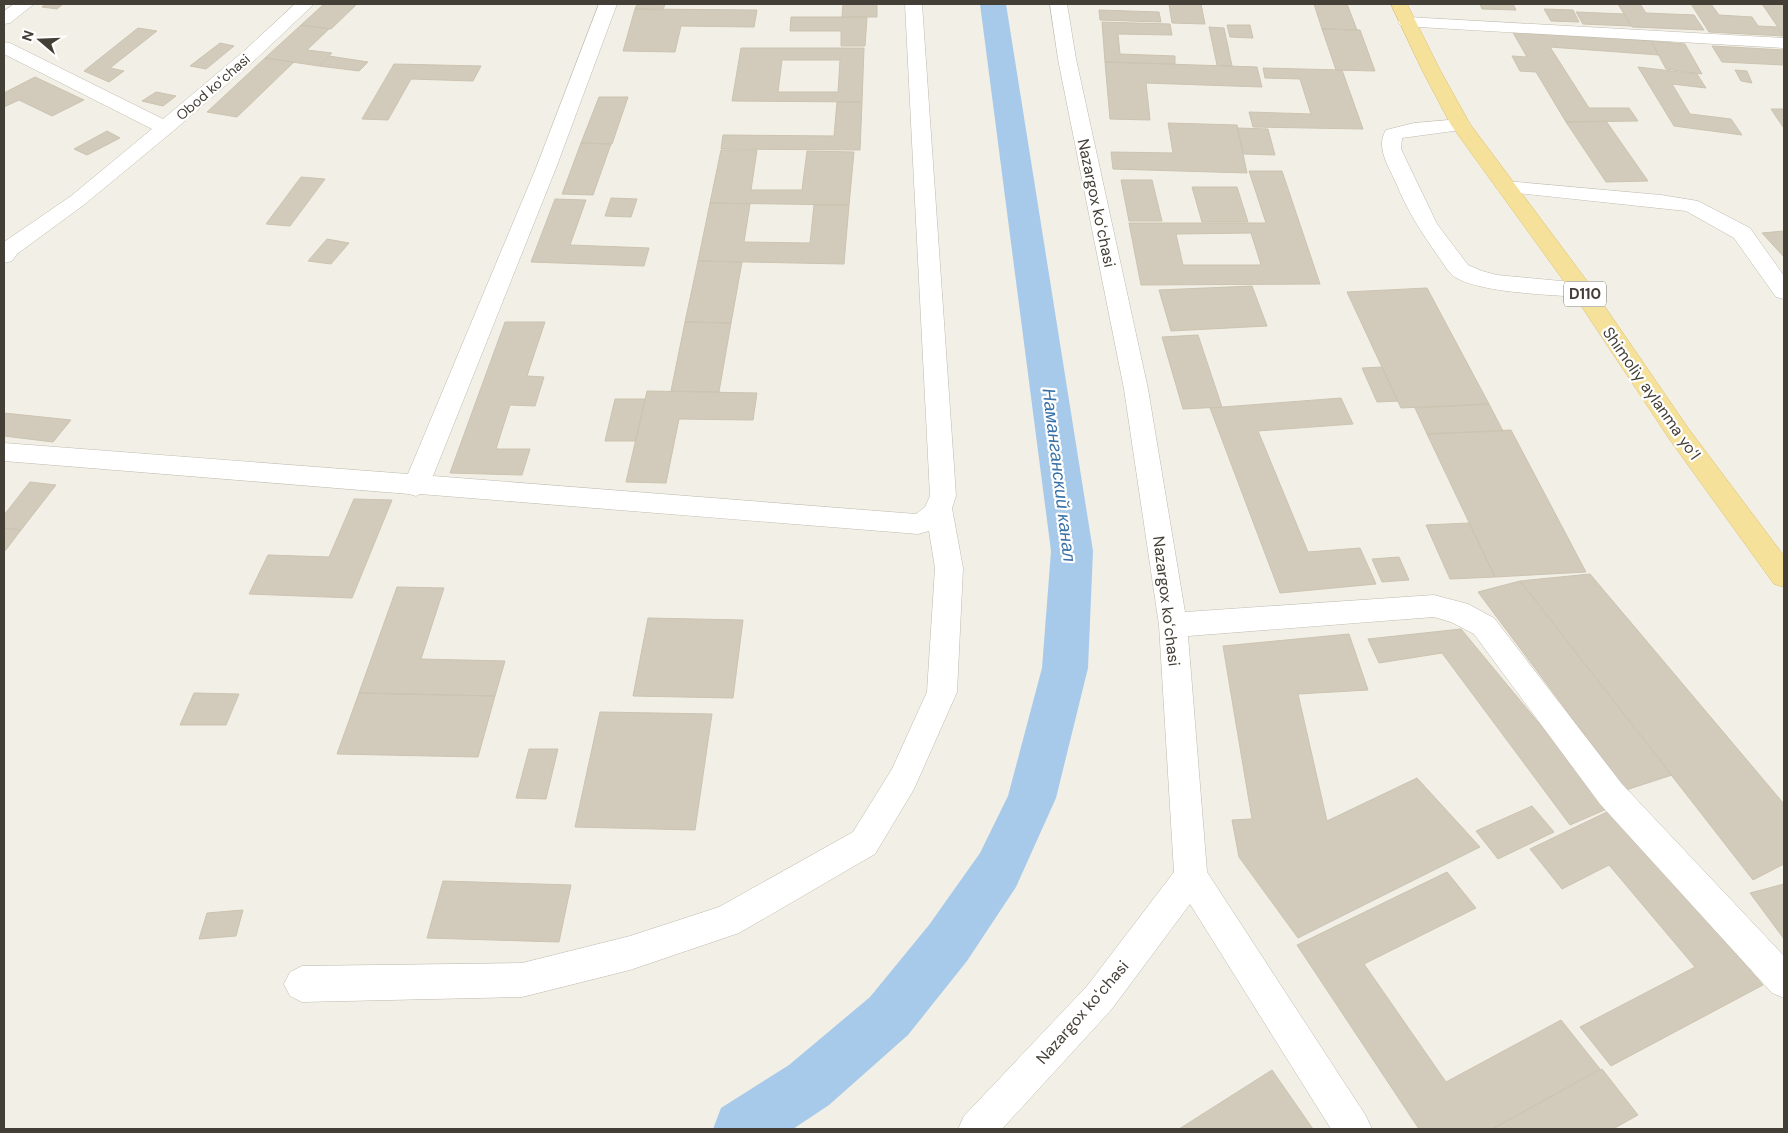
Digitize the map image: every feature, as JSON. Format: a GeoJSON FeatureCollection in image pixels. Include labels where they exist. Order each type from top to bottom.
{"type":"FeatureCollection","features":[{"type":"Feature","properties":{"kind":"main road","name":"Shimoliy aylanma yoʻl"},"geometry":{"type":"LineString","coordinates":[[1403,13],[1461,125],[1582,290],[1679,434],[1784,576]]}},
{"type":"Feature","properties":{"kind":"street"},"geometry":{"type":"LineString","coordinates":[[4,19],[25,4]]}},
{"type":"Feature","properties":{"kind":"street","name":"Obod koʻchasi"},"geometry":{"type":"LineString","coordinates":[[4,47],[165,128],[250,55],[305,4]]}},
{"type":"Feature","properties":{"kind":"street"},"geometry":{"type":"LineString","coordinates":[[416,486],[546,168],[608,4]]}},
{"type":"Feature","properties":{"kind":"street"},"geometry":{"type":"LineString","coordinates":[[302,984],[522,980],[630,953],[727,921],[864,843],[903,779],[942,692],[949,568],[940,509],[943,496],[914,4]]}},
{"type":"Feature","properties":{"kind":"street","name":"Nazargox koʻchasi"},"geometry":{"type":"LineString","coordinates":[[977,1129],[1099,998],[1191,876],[1173,625],[1136,389],[1067,59],[1058,4]]}},
{"type":"Feature","properties":{"kind":"street"},"geometry":{"type":"LineString","coordinates":[[1403,13],[1784,43]]}},
{"type":"Feature","properties":{"kind":"street"},"geometry":{"type":"LineString","coordinates":[[1461,125],[1414,129],[1393,134],[1391,149],[1427,226],[1451,260],[1460,270],[1474,277],[1497,282],[1582,290]]}},
{"type":"Feature","properties":{"kind":"street"},"geometry":{"type":"LineString","coordinates":[[4,256],[9,248],[78,200],[165,128]]}},
{"type":"Feature","properties":{"kind":"street"},"geometry":{"type":"LineString","coordinates":[[1506,187],[1691,205],[1742,233],[1784,292]]}},
{"type":"Feature","properties":{"kind":"street"},"geometry":{"type":"LineString","coordinates":[[4,452],[416,486],[918,524],[933,518],[940,509]]}},
{"type":"Feature","properties":{"kind":"street"},"geometry":{"type":"LineString","coordinates":[[1173,625],[1434,606],[1458,612],[1484,626],[1611,794],[1784,981]]}},
{"type":"Feature","properties":{"kind":"street"},"geometry":{"type":"LineString","coordinates":[[1191,876],[1353,1129]]}},
{"type":"Feature","properties":{"kind":"building"},"geometry":{"type":"Polygon","coordinates":[[[46,4],[63,4],[57,9],[42,7],[46,4]]]}},
{"type":"Feature","properties":{"kind":"building"},"geometry":{"type":"Polygon","coordinates":[[[324,4],[357,4],[331,29],[301,25],[324,4]]]}},
{"type":"Feature","properties":{"kind":"building"},"geometry":{"type":"Polygon","coordinates":[[[637,4],[665,4],[663,10],[635,9],[637,4]]]}},
{"type":"Feature","properties":{"kind":"building"},"geometry":{"type":"Polygon","coordinates":[[[843,4],[877,4],[877,17],[842,17],[843,4]]]}},
{"type":"Feature","properties":{"kind":"building"},"geometry":{"type":"Polygon","coordinates":[[[1169,4],[1201,4],[1205,24],[1172,23],[1169,4]]]}},
{"type":"Feature","properties":{"kind":"building"},"geometry":{"type":"Polygon","coordinates":[[[1314,4],[1347,4],[1357,30],[1322,29],[1314,4]]]}},
{"type":"Feature","properties":{"kind":"building"},"geometry":{"type":"Polygon","coordinates":[[[1480,4],[1513,4],[1516,10],[1482,9],[1480,4]]]}},
{"type":"Feature","properties":{"kind":"building"},"geometry":{"type":"Polygon","coordinates":[[[1618,4],[1640,4],[1646,13],[1694,15],[1704,30],[1632,27],[1618,4]]]}},
{"type":"Feature","properties":{"kind":"building"},"geometry":{"type":"Polygon","coordinates":[[[1691,4],[1711,4],[1719,15],[1752,17],[1758,26],[1777,27],[1783,36],[1709,32],[1691,4]]]}},
{"type":"Feature","properties":{"kind":"building"},"geometry":{"type":"Polygon","coordinates":[[[1762,4],[1784,4],[1784,36],[1762,4]]]}},
{"type":"Feature","properties":{"kind":"building"},"geometry":{"type":"Polygon","coordinates":[[[635,9],[757,10],[754,27],[681,26],[675,52],[623,51],[635,9]]]}},
{"type":"Feature","properties":{"kind":"building"},"geometry":{"type":"Polygon","coordinates":[[[1544,9],[1573,10],[1579,22],[1551,21],[1544,9]]]}},
{"type":"Feature","properties":{"kind":"building"},"geometry":{"type":"Polygon","coordinates":[[[1099,10],[1159,12],[1161,22],[1100,20],[1099,10]]]}},
{"type":"Feature","properties":{"kind":"building"},"geometry":{"type":"Polygon","coordinates":[[[1576,12],[1624,14],[1631,26],[1583,24],[1576,12]]]}},
{"type":"Feature","properties":{"kind":"building"},"geometry":{"type":"Polygon","coordinates":[[[791,17],[867,17],[865,46],[841,46],[841,31],[790,31],[791,17]]]}},
{"type":"Feature","properties":{"kind":"building"},"geometry":{"type":"Polygon","coordinates":[[[1102,22],[1170,24],[1172,35],[1118,34],[1120,54],[1175,56],[1175,64],[1105,62],[1102,22]]]}},
{"type":"Feature","properties":{"kind":"building"},"geometry":{"type":"Polygon","coordinates":[[[301,25],[329,29],[307,50],[332,53],[319,66],[265,58],[301,25]]]}},
{"type":"Feature","properties":{"kind":"building"},"geometry":{"type":"Polygon","coordinates":[[[1227,25],[1250,25],[1253,38],[1230,37],[1227,25]]]}},
{"type":"Feature","properties":{"kind":"building"},"geometry":{"type":"Polygon","coordinates":[[[1209,27],[1224,28],[1232,66],[1217,65],[1209,27]]]}},
{"type":"Feature","properties":{"kind":"building"},"geometry":{"type":"Polygon","coordinates":[[[138,28],[157,31],[110,68],[124,71],[109,82],[84,71],[138,28]]]}},
{"type":"Feature","properties":{"kind":"building"},"geometry":{"type":"Polygon","coordinates":[[[1322,29],[1360,30],[1375,71],[1336,70],[1322,29]]]}},
{"type":"Feature","properties":{"kind":"building"},"geometry":{"type":"Polygon","coordinates":[[[1512,31],[1651,41],[1659,55],[1550,47],[1589,108],[1629,108],[1638,121],[1566,122],[1536,72],[1520,71],[1512,56],[1527,57],[1512,31]]]}},
{"type":"Feature","properties":{"kind":"building"},"geometry":{"type":"Polygon","coordinates":[[[1651,41],[1685,44],[1702,74],[1666,69],[1651,41]]]}},
{"type":"Feature","properties":{"kind":"building"},"geometry":{"type":"Polygon","coordinates":[[[220,43],[234,46],[206,69],[190,66],[220,43]]]}},
{"type":"Feature","properties":{"kind":"building"},"geometry":{"type":"Polygon","coordinates":[[[1712,46],[1784,50],[1784,65],[1722,62],[1712,46]]]}},
{"type":"Feature","properties":{"kind":"building"},"geometry":{"type":"Polygon","coordinates":[[[741,48],[864,48],[862,102],[732,101],[741,48]],[[782,60],[778,92],[838,92],[840,60],[782,60]]]}},
{"type":"Feature","properties":{"kind":"building"},"geometry":{"type":"Polygon","coordinates":[[[329,56],[368,62],[359,71],[319,66],[329,56]]]}},
{"type":"Feature","properties":{"kind":"building"},"geometry":{"type":"Polygon","coordinates":[[[265,58],[294,62],[237,117],[207,112],[265,58]]]}},
{"type":"Feature","properties":{"kind":"building"},"geometry":{"type":"Polygon","coordinates":[[[1105,62],[1257,67],[1262,87],[1146,83],[1150,120],[1110,119],[1105,62]]]}},
{"type":"Feature","properties":{"kind":"building"},"geometry":{"type":"Polygon","coordinates":[[[394,64],[481,66],[473,81],[411,79],[388,120],[362,119],[394,64]]]}},
{"type":"Feature","properties":{"kind":"building"},"geometry":{"type":"Polygon","coordinates":[[[1638,67],[1697,74],[1706,88],[1672,84],[1690,114],[1731,119],[1742,135],[1674,126],[1638,67]]]}},
{"type":"Feature","properties":{"kind":"building"},"geometry":{"type":"Polygon","coordinates":[[[1263,68],[1342,70],[1363,129],[1253,127],[1249,112],[1311,114],[1300,79],[1265,78],[1263,68]]]}},
{"type":"Feature","properties":{"kind":"building"},"geometry":{"type":"Polygon","coordinates":[[[1735,70],[1747,71],[1752,83],[1741,81],[1735,70]]]}},
{"type":"Feature","properties":{"kind":"building"},"geometry":{"type":"Polygon","coordinates":[[[35,77],[84,100],[52,116],[19,100],[4,107],[4,93],[35,77]]]}},
{"type":"Feature","properties":{"kind":"building"},"geometry":{"type":"Polygon","coordinates":[[[156,92],[176,96],[163,106],[142,101],[156,92]]]}},
{"type":"Feature","properties":{"kind":"building"},"geometry":{"type":"Polygon","coordinates":[[[599,97],[628,97],[612,144],[581,143],[599,97]]]}},
{"type":"Feature","properties":{"kind":"building"},"geometry":{"type":"Polygon","coordinates":[[[837,102],[862,102],[860,150],[721,149],[723,135],[834,136],[837,102]]]}},
{"type":"Feature","properties":{"kind":"building"},"geometry":{"type":"Polygon","coordinates":[[[1771,109],[1784,109],[1784,127],[1783,127],[1771,109]]]}},
{"type":"Feature","properties":{"kind":"building"},"geometry":{"type":"Polygon","coordinates":[[[1606,121],[1648,181],[1606,182],[1566,122],[1606,121]]]}},
{"type":"Feature","properties":{"kind":"building"},"geometry":{"type":"Polygon","coordinates":[[[1168,123],[1237,125],[1247,173],[1113,169],[1111,152],[1173,153],[1168,123]]]}},
{"type":"Feature","properties":{"kind":"building"},"geometry":{"type":"Polygon","coordinates":[[[1237,128],[1268,129],[1275,155],[1244,154],[1237,128]]]}},
{"type":"Feature","properties":{"kind":"building"},"geometry":{"type":"Polygon","coordinates":[[[107,131],[120,138],[87,155],[74,149],[107,131]]]}},
{"type":"Feature","properties":{"kind":"building"},"geometry":{"type":"Polygon","coordinates":[[[581,143],[611,144],[593,195],[562,194],[581,143]]]}},
{"type":"Feature","properties":{"kind":"building"},"geometry":{"type":"Polygon","coordinates":[[[721,150],[757,150],[751,190],[802,190],[807,151],[854,152],[849,205],[710,203],[721,150]]]}},
{"type":"Feature","properties":{"kind":"building"},"geometry":{"type":"Polygon","coordinates":[[[1249,171],[1282,171],[1320,284],[1141,285],[1129,223],[1266,223],[1249,171]],[[1251,233],[1176,234],[1183,265],[1261,265],[1251,233]]]}},
{"type":"Feature","properties":{"kind":"building"},"geometry":{"type":"Polygon","coordinates":[[[301,177],[325,179],[290,226],[266,224],[301,177]]]}},
{"type":"Feature","properties":{"kind":"building"},"geometry":{"type":"Polygon","coordinates":[[[1121,180],[1152,180],[1162,221],[1129,221],[1121,180]]]}},
{"type":"Feature","properties":{"kind":"building"},"geometry":{"type":"Polygon","coordinates":[[[1192,187],[1237,187],[1248,222],[1202,222],[1192,187]]]}},
{"type":"Feature","properties":{"kind":"building"},"geometry":{"type":"Polygon","coordinates":[[[611,198],[637,199],[631,217],[605,216],[611,198]]]}},
{"type":"Feature","properties":{"kind":"building"},"geometry":{"type":"Polygon","coordinates":[[[555,199],[586,200],[570,245],[649,248],[644,266],[531,262],[555,199]]]}},
{"type":"Feature","properties":{"kind":"building"},"geometry":{"type":"Polygon","coordinates":[[[710,203],[750,204],[744,242],[810,243],[814,205],[849,205],[844,264],[698,261],[710,203]]]}},
{"type":"Feature","properties":{"kind":"building"},"geometry":{"type":"Polygon","coordinates":[[[1784,231],[1784,257],[1762,233],[1784,231]]]}},
{"type":"Feature","properties":{"kind":"building"},"geometry":{"type":"Polygon","coordinates":[[[327,239],[349,243],[331,264],[308,261],[327,239]]]}},
{"type":"Feature","properties":{"kind":"building"},"geometry":{"type":"Polygon","coordinates":[[[698,261],[742,262],[731,323],[685,322],[698,261]]]}},
{"type":"Feature","properties":{"kind":"building"},"geometry":{"type":"Polygon","coordinates":[[[1252,286],[1267,326],[1171,331],[1159,290],[1252,286]]]}},
{"type":"Feature","properties":{"kind":"building"},"geometry":{"type":"Polygon","coordinates":[[[1427,288],[1489,404],[1401,408],[1347,292],[1427,288]]]}},
{"type":"Feature","properties":{"kind":"building"},"geometry":{"type":"Polygon","coordinates":[[[505,322],[545,322],[527,376],[544,377],[535,406],[510,405],[496,449],[530,449],[522,475],[450,473],[505,322]]]}},
{"type":"Feature","properties":{"kind":"building"},"geometry":{"type":"Polygon","coordinates":[[[685,322],[731,323],[719,392],[671,391],[685,322]]]}},
{"type":"Feature","properties":{"kind":"building"},"geometry":{"type":"Polygon","coordinates":[[[1198,335],[1222,407],[1183,409],[1162,337],[1198,335]]]}},
{"type":"Feature","properties":{"kind":"building"},"geometry":{"type":"Polygon","coordinates":[[[1382,367],[1398,401],[1377,402],[1362,368],[1382,367]]]}},
{"type":"Feature","properties":{"kind":"building"},"geometry":{"type":"Polygon","coordinates":[[[647,391],[757,393],[753,420],[679,419],[666,483],[626,482],[647,391]]]}},
{"type":"Feature","properties":{"kind":"building"},"geometry":{"type":"Polygon","coordinates":[[[1341,398],[1353,424],[1258,431],[1308,552],[1360,548],[1376,584],[1280,593],[1210,408],[1341,398]]]}},
{"type":"Feature","properties":{"kind":"building"},"geometry":{"type":"Polygon","coordinates":[[[615,399],[645,399],[636,441],[605,441],[615,399]]]}},
{"type":"Feature","properties":{"kind":"building"},"geometry":{"type":"Polygon","coordinates":[[[1489,404],[1503,431],[1427,434],[1415,408],[1489,404]]]}},
{"type":"Feature","properties":{"kind":"building"},"geometry":{"type":"Polygon","coordinates":[[[4,413],[71,420],[53,442],[4,436],[4,413]]]}},
{"type":"Feature","properties":{"kind":"building"},"geometry":{"type":"Polygon","coordinates":[[[1511,430],[1586,572],[1495,577],[1427,434],[1511,430]]]}},
{"type":"Feature","properties":{"kind":"building"},"geometry":{"type":"Polygon","coordinates":[[[30,482],[56,485],[21,530],[4,528],[4,515],[30,482]]]}},
{"type":"Feature","properties":{"kind":"building"},"geometry":{"type":"Polygon","coordinates":[[[354,499],[392,500],[352,598],[249,594],[268,555],[329,557],[354,499]]]}},
{"type":"Feature","properties":{"kind":"building"},"geometry":{"type":"Polygon","coordinates":[[[1469,523],[1495,577],[1450,579],[1426,525],[1469,523]]]}},
{"type":"Feature","properties":{"kind":"building"},"geometry":{"type":"Polygon","coordinates":[[[4,528],[21,530],[5,551],[4,550],[4,528]]]}},
{"type":"Feature","properties":{"kind":"building"},"geometry":{"type":"Polygon","coordinates":[[[1399,557],[1409,580],[1382,582],[1372,559],[1399,557]]]}},
{"type":"Feature","properties":{"kind":"building"},"geometry":{"type":"Polygon","coordinates":[[[1590,574],[1784,804],[1784,864],[1753,880],[1520,581],[1590,574]]]}},
{"type":"Feature","properties":{"kind":"building"},"geometry":{"type":"Polygon","coordinates":[[[1520,581],[1672,775],[1626,790],[1478,592],[1520,581]]]}},
{"type":"Feature","properties":{"kind":"building"},"geometry":{"type":"Polygon","coordinates":[[[397,587],[444,588],[421,659],[505,661],[495,696],[359,693],[397,587]]]}},
{"type":"Feature","properties":{"kind":"building"},"geometry":{"type":"Polygon","coordinates":[[[648,618],[743,620],[733,698],[633,696],[648,618]]]}},
{"type":"Feature","properties":{"kind":"building"},"geometry":{"type":"Polygon","coordinates":[[[1461,629],[1609,808],[1570,825],[1442,653],[1379,663],[1368,639],[1461,629]]]}},
{"type":"Feature","properties":{"kind":"building"},"geometry":{"type":"Polygon","coordinates":[[[1349,634],[1368,690],[1298,694],[1327,821],[1417,778],[1480,847],[1298,938],[1239,857],[1232,820],[1252,819],[1223,646],[1349,634]]]}},
{"type":"Feature","properties":{"kind":"building"},"geometry":{"type":"Polygon","coordinates":[[[194,693],[239,694],[226,725],[180,725],[194,693]]]}},
{"type":"Feature","properties":{"kind":"building"},"geometry":{"type":"Polygon","coordinates":[[[359,693],[495,696],[478,757],[337,754],[359,693]]]}},
{"type":"Feature","properties":{"kind":"building"},"geometry":{"type":"Polygon","coordinates":[[[600,712],[712,714],[695,830],[575,827],[600,712]]]}},
{"type":"Feature","properties":{"kind":"building"},"geometry":{"type":"Polygon","coordinates":[[[529,749],[558,749],[546,799],[516,798],[529,749]]]}},
{"type":"Feature","properties":{"kind":"building"},"geometry":{"type":"Polygon","coordinates":[[[1532,806],[1554,832],[1498,859],[1476,831],[1532,806]]]}},
{"type":"Feature","properties":{"kind":"building"},"geometry":{"type":"Polygon","coordinates":[[[1611,810],[1763,985],[1611,1066],[1580,1027],[1695,967],[1609,865],[1562,889],[1530,849],[1611,810]]]}},
{"type":"Feature","properties":{"kind":"building"},"geometry":{"type":"Polygon","coordinates":[[[1447,872],[1476,908],[1364,964],[1446,1082],[1561,1020],[1600,1069],[1492,1129],[1419,1129],[1297,945],[1447,872]]]}},
{"type":"Feature","properties":{"kind":"building"},"geometry":{"type":"Polygon","coordinates":[[[443,881],[571,885],[559,942],[427,938],[443,881]]]}},
{"type":"Feature","properties":{"kind":"building"},"geometry":{"type":"Polygon","coordinates":[[[1784,884],[1784,939],[1750,893],[1784,884]]]}},
{"type":"Feature","properties":{"kind":"building"},"geometry":{"type":"Polygon","coordinates":[[[243,910],[236,936],[199,939],[207,913],[243,910]]]}},
{"type":"Feature","properties":{"kind":"building"},"geometry":{"type":"Polygon","coordinates":[[[1602,1069],[1638,1115],[1613,1129],[1492,1129],[1602,1069]]]}},
{"type":"Feature","properties":{"kind":"building"},"geometry":{"type":"Polygon","coordinates":[[[1272,1070],[1313,1129],[1179,1129],[1272,1070]]]}},
{"type":"Feature","properties":{"kind":"waterway","name":"Наманганский канал"},"geometry":{"type":"LineString","coordinates":[[742,1129],[809,1085],[889,1016],[948,943],[998,870],[1032,798],[1065,668],[1072,551],[993,4]]}}]}
